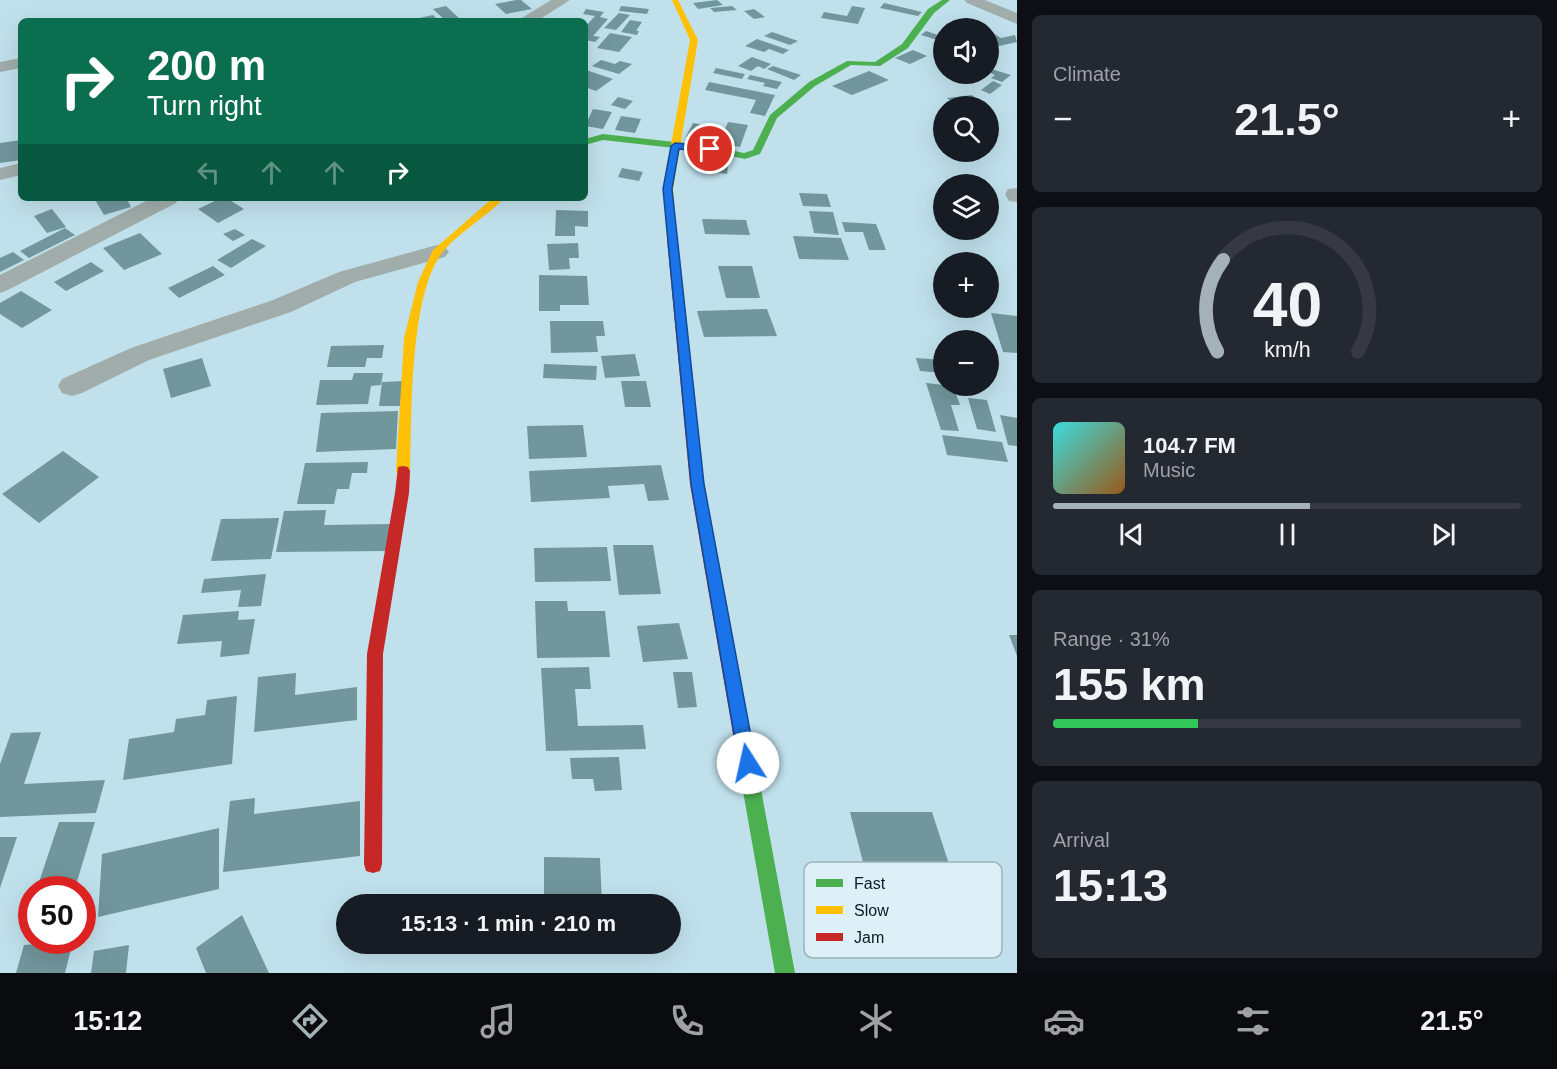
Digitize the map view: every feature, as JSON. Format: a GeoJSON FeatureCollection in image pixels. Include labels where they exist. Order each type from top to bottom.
{"type":"FeatureCollection","features":[{"type":"Feature","properties":{"kind":"street"},"geometry":{"type":"LineString","coordinates":[[530,18],[562,0]]}},
{"type":"Feature","properties":{"kind":"street"},"geometry":{"type":"LineString","coordinates":[[675,0],[694,40],[668,189],[697,484],[786,973]]}},
{"type":"Feature","properties":{"kind":"street"},"geometry":{"type":"LineString","coordinates":[[588,140],[603,137],[710,149],[745,156],[757,152],[773,117],[812,84],[850,63],[877,64],[905,46],[931,11],[947,0]]}},
{"type":"Feature","properties":{"kind":"street"},"geometry":{"type":"LineString","coordinates":[[972,0],[1017,19]]}},
{"type":"Feature","properties":{"kind":"street"},"geometry":{"type":"LineString","coordinates":[[0,67],[18,63]]}},
{"type":"Feature","properties":{"kind":"street"},"geometry":{"type":"LineString","coordinates":[[0,174],[18,171]]}},
{"type":"Feature","properties":{"kind":"street"},"geometry":{"type":"LineString","coordinates":[[0,285],[162,201]]}},
{"type":"Feature","properties":{"kind":"street"},"geometry":{"type":"LineString","coordinates":[[373,864],[375,654],[402,493],[410,338],[423,282],[437,252],[496,201]]}},
{"type":"Feature","properties":{"kind":"street"},"geometry":{"type":"LineString","coordinates":[[72,386],[140,354],[282,306],[347,277],[437,252]]}},
{"type":"Feature","properties":{"kind":"building"},"geometry":{"type":"Polygon","coordinates":[[[521,0],[532,9],[506,14],[495,4],[521,0]]]}},
{"type":"Feature","properties":{"kind":"building"},"geometry":{"type":"Polygon","coordinates":[[[717,0],[723,5],[698,9],[693,3],[717,0]]]}},
{"type":"Feature","properties":{"kind":"building"},"geometry":{"type":"Polygon","coordinates":[[[884,3],[922,12],[918,16],[880,8],[884,3]]]}},
{"type":"Feature","properties":{"kind":"building"},"geometry":{"type":"Polygon","coordinates":[[[446,6],[459,18],[443,18],[433,9],[446,6]]]}},
{"type":"Feature","properties":{"kind":"building"},"geometry":{"type":"Polygon","coordinates":[[[621,6],[649,9],[647,14],[619,11],[621,6]]]}},
{"type":"Feature","properties":{"kind":"building"},"geometry":{"type":"Polygon","coordinates":[[[732,6],[737,10],[714,12],[710,8],[732,6]]]}},
{"type":"Feature","properties":{"kind":"building"},"geometry":{"type":"Polygon","coordinates":[[[852,6],[865,8],[858,24],[821,18],[824,12],[847,16],[852,6]]]}},
{"type":"Feature","properties":{"kind":"building"},"geometry":{"type":"Polygon","coordinates":[[[586,9],[604,12],[600,17],[608,19],[593,36],[600,37],[595,42],[588,41],[588,24],[595,16],[583,14],[586,9]]]}},
{"type":"Feature","properties":{"kind":"building"},"geometry":{"type":"Polygon","coordinates":[[[754,9],[765,17],[754,19],[744,11],[754,9]]]}},
{"type":"Feature","properties":{"kind":"building"},"geometry":{"type":"Polygon","coordinates":[[[619,13],[630,15],[616,30],[604,28],[619,13]]]}},
{"type":"Feature","properties":{"kind":"building"},"geometry":{"type":"Polygon","coordinates":[[[433,15],[436,18],[419,18],[433,15]]]}},
{"type":"Feature","properties":{"kind":"building"},"geometry":{"type":"Polygon","coordinates":[[[630,20],[642,22],[636,31],[639,31],[637,35],[621,32],[630,20]]]}},
{"type":"Feature","properties":{"kind":"building"},"geometry":{"type":"Polygon","coordinates":[[[926,31],[933,33],[933,39],[921,35],[926,31]]]}},
{"type":"Feature","properties":{"kind":"building"},"geometry":{"type":"Polygon","coordinates":[[[772,32],[798,41],[790,45],[764,36],[772,32]]]}},
{"type":"Feature","properties":{"kind":"building"},"geometry":{"type":"Polygon","coordinates":[[[610,33],[632,37],[619,52],[597,48],[610,33]]]}},
{"type":"Feature","properties":{"kind":"building"},"geometry":{"type":"Polygon","coordinates":[[[1015,35],[1017,42],[999,46],[999,37],[1015,35]]]}},
{"type":"Feature","properties":{"kind":"building"},"geometry":{"type":"Polygon","coordinates":[[[757,39],[789,50],[783,54],[769,49],[764,52],[745,46],[757,39]]]}},
{"type":"Feature","properties":{"kind":"building"},"geometry":{"type":"Polygon","coordinates":[[[913,50],[927,56],[910,64],[895,58],[913,50]]]}},
{"type":"Feature","properties":{"kind":"building"},"geometry":{"type":"Polygon","coordinates":[[[752,57],[771,64],[764,69],[758,66],[751,71],[738,66],[752,57]]]}},
{"type":"Feature","properties":{"kind":"building"},"geometry":{"type":"Polygon","coordinates":[[[601,60],[615,64],[620,61],[632,64],[619,74],[592,66],[601,60]]]}},
{"type":"Feature","properties":{"kind":"building"},"geometry":{"type":"Polygon","coordinates":[[[773,66],[801,75],[794,80],[767,69],[773,66]]]}},
{"type":"Feature","properties":{"kind":"building"},"geometry":{"type":"Polygon","coordinates":[[[716,68],[745,74],[742,79],[713,73],[716,68]]]}},
{"type":"Feature","properties":{"kind":"building"},"geometry":{"type":"Polygon","coordinates":[[[588,71],[613,79],[596,91],[588,88],[588,71]]]}},
{"type":"Feature","properties":{"kind":"building"},"geometry":{"type":"Polygon","coordinates":[[[869,71],[889,80],[852,95],[832,86],[869,71]]]}},
{"type":"Feature","properties":{"kind":"building"},"geometry":{"type":"Polygon","coordinates":[[[999,71],[1011,75],[1002,82],[999,81],[999,71]]]}},
{"type":"Feature","properties":{"kind":"building"},"geometry":{"type":"Polygon","coordinates":[[[750,75],[782,82],[777,89],[763,86],[765,83],[747,79],[750,75]]]}},
{"type":"Feature","properties":{"kind":"building"},"geometry":{"type":"Polygon","coordinates":[[[709,82],[775,95],[765,116],[750,113],[756,100],[705,90],[709,82]]]}},
{"type":"Feature","properties":{"kind":"building"},"geometry":{"type":"Polygon","coordinates":[[[989,84],[1002,85],[990,94],[981,90],[989,84]]]}},
{"type":"Feature","properties":{"kind":"building"},"geometry":{"type":"Polygon","coordinates":[[[618,97],[633,101],[625,109],[611,105],[618,97]]]}},
{"type":"Feature","properties":{"kind":"building"},"geometry":{"type":"Polygon","coordinates":[[[593,109],[612,112],[603,129],[588,126],[588,120],[593,109]]]}},
{"type":"Feature","properties":{"kind":"building"},"geometry":{"type":"Polygon","coordinates":[[[621,116],[641,119],[635,133],[615,130],[621,116]]]}},
{"type":"Feature","properties":{"kind":"building"},"geometry":{"type":"Polygon","coordinates":[[[728,122],[748,125],[740,147],[686,137],[693,123],[725,129],[728,122]]]}},
{"type":"Feature","properties":{"kind":"building"},"geometry":{"type":"Polygon","coordinates":[[[18,140],[18,160],[0,163],[0,143],[18,140]]]}},
{"type":"Feature","properties":{"kind":"building"},"geometry":{"type":"Polygon","coordinates":[[[699,152],[716,155],[714,165],[728,167],[727,174],[695,169],[699,152]]]}},
{"type":"Feature","properties":{"kind":"building"},"geometry":{"type":"Polygon","coordinates":[[[622,168],[643,172],[639,181],[618,177],[622,168]]]}},
{"type":"Feature","properties":{"kind":"building"},"geometry":{"type":"Polygon","coordinates":[[[799,193],[827,194],[831,207],[803,206],[799,193]]]}},
{"type":"Feature","properties":{"kind":"building"},"geometry":{"type":"Polygon","coordinates":[[[96,201],[128,201],[131,207],[104,215],[96,201]]]}},
{"type":"Feature","properties":{"kind":"building"},"geometry":{"type":"Polygon","coordinates":[[[215,201],[231,201],[244,209],[218,223],[198,209],[215,201]]]}},
{"type":"Feature","properties":{"kind":"building"},"geometry":{"type":"Polygon","coordinates":[[[52,209],[66,227],[47,233],[34,216],[52,209]]]}},
{"type":"Feature","properties":{"kind":"building"},"geometry":{"type":"Polygon","coordinates":[[[556,210],[588,211],[588,227],[575,226],[575,236],[555,236],[556,210]]]}},
{"type":"Feature","properties":{"kind":"building"},"geometry":{"type":"Polygon","coordinates":[[[809,211],[833,212],[839,235],[814,233],[809,211]]]}},
{"type":"Feature","properties":{"kind":"building"},"geometry":{"type":"Polygon","coordinates":[[[702,219],[746,220],[750,235],[705,234],[702,219]]]}},
{"type":"Feature","properties":{"kind":"building"},"geometry":{"type":"Polygon","coordinates":[[[842,222],[876,224],[886,250],[869,250],[863,232],[845,232],[842,222]]]}},
{"type":"Feature","properties":{"kind":"building"},"geometry":{"type":"Polygon","coordinates":[[[65,228],[75,235],[29,258],[20,251],[65,228]]]}},
{"type":"Feature","properties":{"kind":"building"},"geometry":{"type":"Polygon","coordinates":[[[235,229],[245,235],[233,241],[223,234],[235,229]]]}},
{"type":"Feature","properties":{"kind":"building"},"geometry":{"type":"Polygon","coordinates":[[[140,233],[162,254],[124,270],[103,248],[140,233]]]}},
{"type":"Feature","properties":{"kind":"building"},"geometry":{"type":"Polygon","coordinates":[[[793,236],[841,238],[849,260],[799,259],[793,236]]]}},
{"type":"Feature","properties":{"kind":"building"},"geometry":{"type":"Polygon","coordinates":[[[252,239],[266,246],[231,268],[217,260],[252,239]]]}},
{"type":"Feature","properties":{"kind":"building"},"geometry":{"type":"Polygon","coordinates":[[[578,243],[579,258],[569,258],[570,269],[549,270],[547,244],[578,243]]]}},
{"type":"Feature","properties":{"kind":"building"},"geometry":{"type":"Polygon","coordinates":[[[13,252],[24,260],[0,272],[0,258],[13,252]]]}},
{"type":"Feature","properties":{"kind":"building"},"geometry":{"type":"Polygon","coordinates":[[[91,262],[104,271],[66,291],[54,282],[91,262]]]}},
{"type":"Feature","properties":{"kind":"building"},"geometry":{"type":"Polygon","coordinates":[[[213,266],[225,275],[179,298],[168,288],[213,266]]]}},
{"type":"Feature","properties":{"kind":"building"},"geometry":{"type":"Polygon","coordinates":[[[718,266],[752,266],[760,298],[726,298],[718,266]]]}},
{"type":"Feature","properties":{"kind":"building"},"geometry":{"type":"Polygon","coordinates":[[[539,275],[587,276],[589,305],[560,305],[560,311],[539,311],[539,275]]]}},
{"type":"Feature","properties":{"kind":"building"},"geometry":{"type":"Polygon","coordinates":[[[21,291],[52,310],[22,328],[0,314],[0,303],[21,291]]]}},
{"type":"Feature","properties":{"kind":"building"},"geometry":{"type":"Polygon","coordinates":[[[767,309],[777,336],[704,337],[697,311],[767,309]]]}},
{"type":"Feature","properties":{"kind":"building"},"geometry":{"type":"Polygon","coordinates":[[[999,314],[1017,316],[1017,353],[1003,352],[999,330],[996,330],[993,318],[999,318],[999,314]]]}},
{"type":"Feature","properties":{"kind":"building"},"geometry":{"type":"Polygon","coordinates":[[[550,321],[603,321],[605,336],[596,336],[598,352],[551,353],[550,321]]]}},
{"type":"Feature","properties":{"kind":"building"},"geometry":{"type":"Polygon","coordinates":[[[384,345],[382,358],[367,358],[365,367],[327,367],[331,346],[384,345]]]}},
{"type":"Feature","properties":{"kind":"building"},"geometry":{"type":"Polygon","coordinates":[[[635,354],[640,376],[605,378],[601,356],[635,354]]]}},
{"type":"Feature","properties":{"kind":"building"},"geometry":{"type":"Polygon","coordinates":[[[202,358],[211,386],[171,398],[163,369],[202,358]]]}},
{"type":"Feature","properties":{"kind":"building"},"geometry":{"type":"Polygon","coordinates":[[[916,358],[933,359],[933,372],[920,371],[916,358]]]}},
{"type":"Feature","properties":{"kind":"building"},"geometry":{"type":"Polygon","coordinates":[[[544,364],[597,366],[596,380],[543,378],[544,364]]]}},
{"type":"Feature","properties":{"kind":"building"},"geometry":{"type":"Polygon","coordinates":[[[354,373],[383,373],[381,385],[371,386],[368,404],[316,405],[320,380],[352,380],[354,373]]]}},
{"type":"Feature","properties":{"kind":"building"},"geometry":{"type":"Polygon","coordinates":[[[404,381],[402,406],[379,406],[382,382],[404,381]]]}},
{"type":"Feature","properties":{"kind":"building"},"geometry":{"type":"Polygon","coordinates":[[[621,381],[646,381],[651,407],[625,407],[621,381]]]}},
{"type":"Feature","properties":{"kind":"building"},"geometry":{"type":"Polygon","coordinates":[[[926,383],[933,384],[933,396],[957,396],[960,405],[951,405],[959,431],[941,430],[926,383]]]}},
{"type":"Feature","properties":{"kind":"building"},"geometry":{"type":"Polygon","coordinates":[[[968,398],[987,400],[996,432],[977,429],[968,398]]]}},
{"type":"Feature","properties":{"kind":"building"},"geometry":{"type":"Polygon","coordinates":[[[398,411],[396,449],[316,452],[321,413],[398,411]]]}},
{"type":"Feature","properties":{"kind":"building"},"geometry":{"type":"Polygon","coordinates":[[[1000,415],[1017,418],[1017,446],[1008,445],[1000,415]]]}},
{"type":"Feature","properties":{"kind":"building"},"geometry":{"type":"Polygon","coordinates":[[[583,425],[587,457],[529,459],[527,426],[583,425]]]}},
{"type":"Feature","properties":{"kind":"building"},"geometry":{"type":"Polygon","coordinates":[[[942,435],[1002,442],[1008,462],[947,455],[942,435]]]}},
{"type":"Feature","properties":{"kind":"building"},"geometry":{"type":"Polygon","coordinates":[[[63,451],[99,477],[39,523],[2,494],[63,451]]]}},
{"type":"Feature","properties":{"kind":"building"},"geometry":{"type":"Polygon","coordinates":[[[368,462],[367,473],[352,473],[349,489],[337,489],[334,504],[297,504],[305,463],[368,462]]]}},
{"type":"Feature","properties":{"kind":"building"},"geometry":{"type":"Polygon","coordinates":[[[661,465],[669,500],[648,501],[644,484],[608,486],[610,498],[531,502],[529,471],[661,465]]]}},
{"type":"Feature","properties":{"kind":"building"},"geometry":{"type":"Polygon","coordinates":[[[326,510],[324,525],[391,524],[388,551],[276,552],[284,511],[326,510]]]}},
{"type":"Feature","properties":{"kind":"building"},"geometry":{"type":"Polygon","coordinates":[[[279,518],[271,559],[211,561],[221,519],[279,518]]]}},
{"type":"Feature","properties":{"kind":"building"},"geometry":{"type":"Polygon","coordinates":[[[613,545],[653,545],[661,594],[619,595],[613,545]]]}},
{"type":"Feature","properties":{"kind":"building"},"geometry":{"type":"Polygon","coordinates":[[[607,547],[611,581],[535,582],[534,548],[607,547]]]}},
{"type":"Feature","properties":{"kind":"building"},"geometry":{"type":"Polygon","coordinates":[[[266,574],[261,606],[238,607],[241,590],[201,593],[204,579],[266,574]]]}},
{"type":"Feature","properties":{"kind":"building"},"geometry":{"type":"Polygon","coordinates":[[[535,601],[567,601],[568,611],[605,611],[610,657],[537,658],[535,601]]]}},
{"type":"Feature","properties":{"kind":"building"},"geometry":{"type":"Polygon","coordinates":[[[239,611],[238,620],[255,619],[249,654],[220,657],[222,641],[177,644],[183,615],[239,611]]]}},
{"type":"Feature","properties":{"kind":"building"},"geometry":{"type":"Polygon","coordinates":[[[679,623],[688,659],[643,662],[637,626],[679,623]]]}},
{"type":"Feature","properties":{"kind":"building"},"geometry":{"type":"Polygon","coordinates":[[[1009,635],[1017,635],[1017,656],[1009,635]]]}},
{"type":"Feature","properties":{"kind":"building"},"geometry":{"type":"Polygon","coordinates":[[[589,667],[591,689],[575,689],[578,726],[643,725],[646,749],[546,751],[541,668],[589,667]]]}},
{"type":"Feature","properties":{"kind":"building"},"geometry":{"type":"Polygon","coordinates":[[[673,672],[692,672],[697,707],[678,708],[673,672]]]}},
{"type":"Feature","properties":{"kind":"building"},"geometry":{"type":"Polygon","coordinates":[[[296,673],[295,695],[357,687],[357,720],[254,732],[258,677],[296,673]]]}},
{"type":"Feature","properties":{"kind":"building"},"geometry":{"type":"Polygon","coordinates":[[[237,696],[232,764],[123,780],[129,739],[174,732],[176,719],[205,715],[207,700],[237,696]]]}},
{"type":"Feature","properties":{"kind":"building"},"geometry":{"type":"Polygon","coordinates":[[[41,732],[24,784],[105,780],[96,813],[0,817],[0,764],[11,733],[41,732]]]}},
{"type":"Feature","properties":{"kind":"building"},"geometry":{"type":"Polygon","coordinates":[[[619,757],[622,790],[595,791],[593,779],[572,779],[570,758],[619,757]]]}},
{"type":"Feature","properties":{"kind":"building"},"geometry":{"type":"Polygon","coordinates":[[[255,798],[254,814],[360,801],[360,856],[223,872],[230,801],[255,798]]]}},
{"type":"Feature","properties":{"kind":"building"},"geometry":{"type":"Polygon","coordinates":[[[850,812],[932,812],[948,862],[863,862],[850,812]]]}},
{"type":"Feature","properties":{"kind":"building"},"geometry":{"type":"Polygon","coordinates":[[[59,822],[95,822],[79,876],[41,876],[59,822]]]}},
{"type":"Feature","properties":{"kind":"building"},"geometry":{"type":"Polygon","coordinates":[[[219,828],[219,889],[98,917],[102,854],[219,828]]]}},
{"type":"Feature","properties":{"kind":"building"},"geometry":{"type":"Polygon","coordinates":[[[0,837],[17,837],[0,888],[0,837]]]}},
{"type":"Feature","properties":{"kind":"building"},"geometry":{"type":"Polygon","coordinates":[[[544,857],[600,858],[602,894],[544,894],[544,857]]]}},
{"type":"Feature","properties":{"kind":"building"},"geometry":{"type":"Polygon","coordinates":[[[242,915],[269,973],[206,973],[196,948],[242,915]]]}},
{"type":"Feature","properties":{"kind":"building"},"geometry":{"type":"Polygon","coordinates":[[[129,945],[126,973],[91,973],[96,951],[129,945]]]}},
{"type":"Feature","properties":{"kind":"building"},"geometry":{"type":"Polygon","coordinates":[[[21,954],[70,954],[65,973],[16,973],[21,954]]]}},
{"type":"Feature","properties":{"kind":"traffic: fast"},"geometry":{"type":"LineString","coordinates":[[588,141],[603,137],[710,149],[745,156],[757,152],[773,117],[812,84],[850,63],[877,64],[905,46],[931,11],[947,0]]}},
{"type":"Feature","properties":{"kind":"traffic: fast"},"geometry":{"type":"LineString","coordinates":[[746,757],[785,973]]}},
{"type":"Feature","properties":{"kind":"traffic: slow"},"geometry":{"type":"LineString","coordinates":[[672,239],[668,189],[694,40],[675,0]]}},
{"type":"Feature","properties":{"kind":"traffic: slow"},"geometry":{"type":"LineString","coordinates":[[403,471],[410,338],[423,282],[437,252],[496,201]]}},
{"type":"Feature","properties":{"kind":"traffic: jam"},"geometry":{"type":"LineString","coordinates":[[672,239],[697,484],[746,757]]}},
{"type":"Feature","properties":{"kind":"traffic: jam"},"geometry":{"type":"LineString","coordinates":[[373,864],[375,654],[402,493],[403,471]]}},
{"type":"Feature","properties":{"kind":"route"},"geometry":{"type":"LineString","coordinates":[[710,149],[675,146],[668,189],[677,301],[697,484],[748,763]]}}]}
